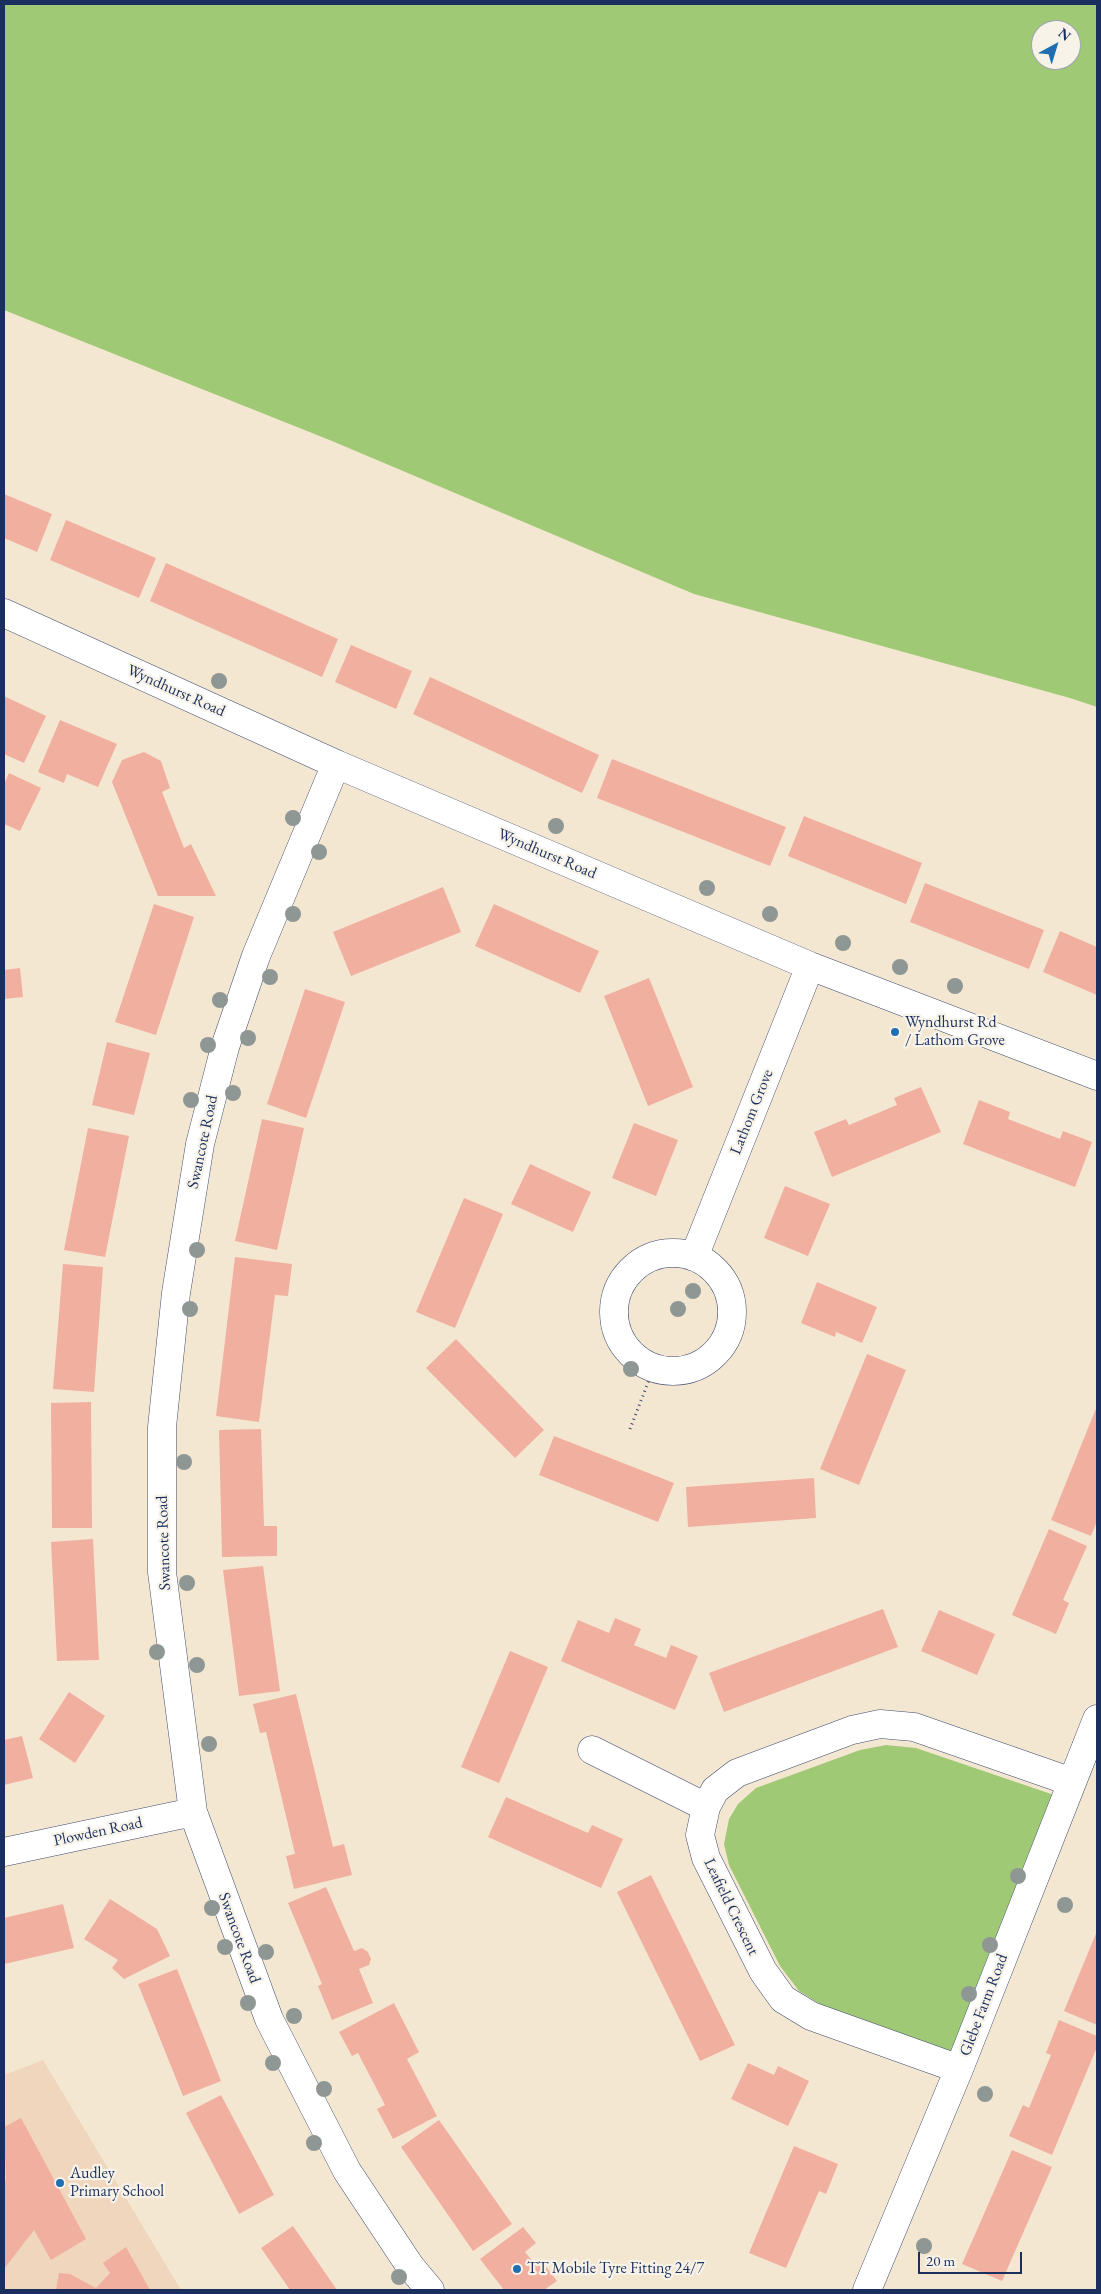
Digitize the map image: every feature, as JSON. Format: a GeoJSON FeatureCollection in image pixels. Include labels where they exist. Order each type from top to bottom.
{"type":"FeatureCollection","features":[{"type":"Feature","properties":{"kind":"street","name":"Wyndhurst Road"},"geometry":{"type":"LineString","coordinates":[[4,613],[336,764],[810,966],[1097,1076]]}},
{"type":"Feature","properties":{"kind":"street","name":"Swancote Road"},"geometry":{"type":"LineString","coordinates":[[336,764],[256,956],[225,1047],[200,1144],[176,1293],[162,1427],[162,1572],[193,1812],[269,2019],[347,2171],[410,2266],[430,2290]]}},
{"type":"Feature","properties":{"kind":"street","name":"Lathom Grove"},"geometry":{"type":"LineString","coordinates":[[694,1257],[810,966]]}},
{"type":"Feature","properties":{"kind":"street"},"geometry":{"type":"LineString","coordinates":[[676,1253],[694,1257],[710,1266],[722,1279],[730,1296],[732,1314],[729,1332],[720,1348],[706,1361],[690,1368],[672,1371],[654,1368],[638,1359],[624,1345],[617,1328],[614,1310],[618,1292],[626,1275],[640,1263],[658,1255],[676,1253]]}},
{"type":"Feature","properties":{"kind":"street","name":"Glebe Farm Road"},"geometry":{"type":"LineString","coordinates":[[867,2290],[959,2069],[1097,1719]]}},
{"type":"Feature","properties":{"kind":"street","name":"Leafield Crescent"},"geometry":{"type":"LineString","coordinates":[[959,2069],[811,2016],[783,1999],[763,1972],[706,1858],[700,1835],[706,1807],[715,1790],[737,1773],[852,1730],[880,1724],[914,1728],[1072,1782]]}},
{"type":"Feature","properties":{"kind":"street"},"geometry":{"type":"LineString","coordinates":[[592,1750],[706,1807]]}},
{"type":"Feature","properties":{"kind":"street","name":"Plowden Road"},"geometry":{"type":"LineString","coordinates":[[4,1852],[193,1812]]}},
{"type":"Feature","properties":{"kind":"path"},"geometry":{"type":"LineString","coordinates":[[630,1429],[654,1368]]}},
{"type":"Feature","properties":{"kind":"shaded area","name":"Audley Primary School"},"geometry":{"type":"Polygon","coordinates":[[[43,2060],[181,2290],[4,2290],[4,2075],[43,2060]]]}},
{"type":"Feature","properties":{"kind":"green space"},"geometry":{"type":"Polygon","coordinates":[[[4,4],[1097,4],[1097,707],[694,594],[332,441],[4,310],[4,4]]]}},
{"type":"Feature","properties":{"kind":"green space"},"geometry":{"type":"Polygon","coordinates":[[[886,1745],[916,1748],[1057,1796],[955,2054],[823,2006],[799,1991],[780,1966],[729,1865],[724,1844],[729,1819],[738,1804],[756,1788],[860,1750],[886,1745]]]}},
{"type":"Feature","properties":{"kind":"building"},"geometry":{"type":"Polygon","coordinates":[[[4,494],[52,514],[37,552],[4,538],[4,494]]]}},
{"type":"Feature","properties":{"kind":"building"},"geometry":{"type":"Polygon","coordinates":[[[66,520],[156,558],[139,598],[50,560],[66,520]]]}},
{"type":"Feature","properties":{"kind":"building"},"geometry":{"type":"Polygon","coordinates":[[[166,563],[338,639],[322,677],[150,601],[166,563]]]}},
{"type":"Feature","properties":{"kind":"building"},"geometry":{"type":"Polygon","coordinates":[[[351,645],[412,671],[396,709],[335,682],[351,645]]]}},
{"type":"Feature","properties":{"kind":"building"},"geometry":{"type":"Polygon","coordinates":[[[430,677],[599,755],[582,793],[413,714],[430,677]]]}},
{"type":"Feature","properties":{"kind":"building"},"geometry":{"type":"Polygon","coordinates":[[[4,696],[46,716],[24,763],[4,754],[4,696]]]}},
{"type":"Feature","properties":{"kind":"building"},"geometry":{"type":"Polygon","coordinates":[[[60,720],[117,744],[98,787],[67,774],[64,783],[38,772],[60,720]]]}},
{"type":"Feature","properties":{"kind":"building"},"geometry":{"type":"Polygon","coordinates":[[[144,752],[161,761],[170,788],[162,792],[184,848],[191,844],[216,896],[158,896],[112,782],[122,760],[144,752]]]}},
{"type":"Feature","properties":{"kind":"building"},"geometry":{"type":"Polygon","coordinates":[[[612,759],[786,827],[770,866],[597,798],[612,759]]]}},
{"type":"Feature","properties":{"kind":"building"},"geometry":{"type":"Polygon","coordinates":[[[9,773],[41,788],[20,831],[4,824],[4,784],[9,773]]]}},
{"type":"Feature","properties":{"kind":"building"},"geometry":{"type":"Polygon","coordinates":[[[804,816],[922,863],[906,904],[788,856],[804,816]]]}},
{"type":"Feature","properties":{"kind":"building"},"geometry":{"type":"Polygon","coordinates":[[[925,883],[1044,930],[1029,969],[910,922],[925,883]]]}},
{"type":"Feature","properties":{"kind":"building"},"geometry":{"type":"Polygon","coordinates":[[[443,887],[461,932],[351,976],[333,932],[443,887]]]}},
{"type":"Feature","properties":{"kind":"building"},"geometry":{"type":"Polygon","coordinates":[[[154,904],[194,917],[156,1035],[115,1022],[154,904]]]}},
{"type":"Feature","properties":{"kind":"building"},"geometry":{"type":"Polygon","coordinates":[[[494,904],[599,951],[580,993],[475,946],[494,904]]]}},
{"type":"Feature","properties":{"kind":"building"},"geometry":{"type":"Polygon","coordinates":[[[1060,931],[1097,947],[1097,995],[1043,972],[1060,931]]]}},
{"type":"Feature","properties":{"kind":"building"},"geometry":{"type":"Polygon","coordinates":[[[20,968],[23,997],[4,999],[4,970],[20,968]]]}},
{"type":"Feature","properties":{"kind":"building"},"geometry":{"type":"Polygon","coordinates":[[[649,978],[693,1087],[648,1106],[604,996],[649,978]]]}},
{"type":"Feature","properties":{"kind":"building"},"geometry":{"type":"Polygon","coordinates":[[[305,989],[345,1002],[306,1118],[267,1104],[305,989]]]}},
{"type":"Feature","properties":{"kind":"building"},"geometry":{"type":"Polygon","coordinates":[[[107,1042],[150,1053],[134,1115],[92,1105],[107,1042]]]}},
{"type":"Feature","properties":{"kind":"building"},"geometry":{"type":"Polygon","coordinates":[[[921,1087],[941,1132],[832,1177],[814,1132],[846,1119],[849,1125],[897,1105],[894,1098],[921,1087]]]}},
{"type":"Feature","properties":{"kind":"building"},"geometry":{"type":"Polygon","coordinates":[[[979,1100],[1010,1112],[1008,1119],[1060,1139],[1063,1131],[1092,1142],[1075,1187],[963,1144],[979,1100]]]}},
{"type":"Feature","properties":{"kind":"building"},"geometry":{"type":"Polygon","coordinates":[[[262,1119],[304,1128],[277,1250],[235,1241],[262,1119]]]}},
{"type":"Feature","properties":{"kind":"building"},"geometry":{"type":"Polygon","coordinates":[[[634,1123],[678,1140],[656,1196],[612,1178],[634,1123]]]}},
{"type":"Feature","properties":{"kind":"building"},"geometry":{"type":"Polygon","coordinates":[[[88,1128],[129,1136],[105,1257],[64,1250],[88,1128]]]}},
{"type":"Feature","properties":{"kind":"building"},"geometry":{"type":"Polygon","coordinates":[[[530,1164],[591,1192],[573,1232],[511,1204],[530,1164]]]}},
{"type":"Feature","properties":{"kind":"building"},"geometry":{"type":"Polygon","coordinates":[[[785,1186],[830,1204],[808,1256],[764,1238],[785,1186]]]}},
{"type":"Feature","properties":{"kind":"building"},"geometry":{"type":"Polygon","coordinates":[[[464,1198],[503,1214],[455,1328],[416,1312],[464,1198]]]}},
{"type":"Feature","properties":{"kind":"building"},"geometry":{"type":"Polygon","coordinates":[[[235,1257],[292,1264],[288,1296],[275,1295],[259,1422],[216,1416],[235,1257]]]}},
{"type":"Feature","properties":{"kind":"building"},"geometry":{"type":"Polygon","coordinates":[[[63,1264],[103,1267],[94,1392],[53,1389],[63,1264]]]}},
{"type":"Feature","properties":{"kind":"building"},"geometry":{"type":"Polygon","coordinates":[[[817,1282],[877,1307],[862,1343],[836,1332],[835,1337],[801,1323],[817,1282]]]}},
{"type":"Feature","properties":{"kind":"building"},"geometry":{"type":"Polygon","coordinates":[[[456,1339],[544,1430],[515,1458],[426,1368],[456,1339]]]}},
{"type":"Feature","properties":{"kind":"building"},"geometry":{"type":"Polygon","coordinates":[[[867,1354],[906,1370],[859,1485],[820,1469],[867,1354]]]}},
{"type":"Feature","properties":{"kind":"building"},"geometry":{"type":"Polygon","coordinates":[[[91,1402],[92,1528],[52,1528],[51,1403],[91,1402]]]}},
{"type":"Feature","properties":{"kind":"building"},"geometry":{"type":"Polygon","coordinates":[[[1097,1406],[1097,1521],[1091,1536],[1051,1520],[1097,1406]]]}},
{"type":"Feature","properties":{"kind":"building"},"geometry":{"type":"Polygon","coordinates":[[[261,1429],[264,1526],[277,1526],[277,1556],[222,1557],[219,1430],[261,1429]]]}},
{"type":"Feature","properties":{"kind":"building"},"geometry":{"type":"Polygon","coordinates":[[[554,1436],[674,1483],[658,1522],[539,1475],[554,1436]]]}},
{"type":"Feature","properties":{"kind":"building"},"geometry":{"type":"Polygon","coordinates":[[[814,1478],[816,1518],[688,1527],[686,1487],[814,1478]]]}},
{"type":"Feature","properties":{"kind":"building"},"geometry":{"type":"Polygon","coordinates":[[[1049,1529],[1087,1546],[1063,1600],[1069,1603],[1056,1634],[1012,1615],[1049,1529]]]}},
{"type":"Feature","properties":{"kind":"building"},"geometry":{"type":"Polygon","coordinates":[[[93,1539],[99,1660],[57,1661],[51,1542],[93,1539]]]}},
{"type":"Feature","properties":{"kind":"building"},"geometry":{"type":"Polygon","coordinates":[[[263,1566],[280,1691],[239,1696],[223,1570],[263,1566]]]}},
{"type":"Feature","properties":{"kind":"building"},"geometry":{"type":"Polygon","coordinates":[[[883,1609],[898,1647],[724,1712],[709,1673],[883,1609]]]}},
{"type":"Feature","properties":{"kind":"building"},"geometry":{"type":"Polygon","coordinates":[[[939,1610],[995,1634],[977,1675],[921,1651],[939,1610]]]}},
{"type":"Feature","properties":{"kind":"building"},"geometry":{"type":"Polygon","coordinates":[[[615,1618],[641,1629],[634,1645],[666,1658],[671,1645],[698,1656],[675,1710],[561,1661],[578,1620],[609,1633],[615,1618]]]}},
{"type":"Feature","properties":{"kind":"building"},"geometry":{"type":"Polygon","coordinates":[[[510,1651],[548,1667],[499,1783],[461,1767],[510,1651]]]}},
{"type":"Feature","properties":{"kind":"building"},"geometry":{"type":"Polygon","coordinates":[[[69,1692],[105,1716],[75,1763],[39,1739],[69,1692]]]}},
{"type":"Feature","properties":{"kind":"building"},"geometry":{"type":"Polygon","coordinates":[[[296,1694],[333,1847],[344,1844],[352,1875],[294,1889],[286,1856],[295,1854],[266,1732],[260,1733],[253,1704],[296,1694]]]}},
{"type":"Feature","properties":{"kind":"building"},"geometry":{"type":"Polygon","coordinates":[[[22,1736],[33,1778],[4,1785],[4,1740],[22,1736]]]}},
{"type":"Feature","properties":{"kind":"building"},"geometry":{"type":"Polygon","coordinates":[[[506,1797],[588,1833],[592,1825],[623,1839],[601,1888],[488,1837],[506,1797]]]}},
{"type":"Feature","properties":{"kind":"building"},"geometry":{"type":"Polygon","coordinates":[[[651,1875],[735,2045],[700,2061],[617,1892],[651,1875]]]}},
{"type":"Feature","properties":{"kind":"building"},"geometry":{"type":"Polygon","coordinates":[[[326,1887],[354,1951],[362,1948],[368,1952],[371,1959],[369,1965],[359,1969],[373,2003],[332,2020],[318,1986],[322,1984],[288,1903],[326,1887]]]}},
{"type":"Feature","properties":{"kind":"building"},"geometry":{"type":"Polygon","coordinates":[[[110,1899],[157,1929],[170,1956],[124,1979],[112,1968],[118,1960],[84,1939],[110,1899]]]}},
{"type":"Feature","properties":{"kind":"building"},"geometry":{"type":"Polygon","coordinates":[[[63,1904],[74,1948],[4,1964],[4,1918],[63,1904]]]}},
{"type":"Feature","properties":{"kind":"building"},"geometry":{"type":"Polygon","coordinates":[[[1097,1931],[1097,2025],[1064,2011],[1097,1931]]]}},
{"type":"Feature","properties":{"kind":"building"},"geometry":{"type":"Polygon","coordinates":[[[177,1969],[221,2081],[183,2096],[138,1984],[177,1969]]]}},
{"type":"Feature","properties":{"kind":"building"},"geometry":{"type":"Polygon","coordinates":[[[394,2003],[419,2052],[407,2059],[437,2116],[393,2139],[377,2109],[385,2105],[358,2053],[352,2056],[339,2032],[394,2003]]]}},
{"type":"Feature","properties":{"kind":"building"},"geometry":{"type":"Polygon","coordinates":[[[1059,2020],[1097,2036],[1097,2047],[1052,2155],[1009,2136],[1023,2105],[1029,2108],[1051,2055],[1046,2053],[1059,2020]]]}},
{"type":"Feature","properties":{"kind":"building"},"geometry":{"type":"Polygon","coordinates":[[[748,2063],[774,2075],[778,2066],[809,2081],[788,2126],[731,2099],[748,2063]]]}},
{"type":"Feature","properties":{"kind":"building"},"geometry":{"type":"Polygon","coordinates":[[[221,2095],[274,2195],[239,2214],[186,2113],[221,2095]]]}},
{"type":"Feature","properties":{"kind":"building"},"geometry":{"type":"Polygon","coordinates":[[[21,2118],[86,2239],[51,2260],[34,2230],[4,2269],[4,2182],[6,2180],[4,2127],[21,2118]]]}},
{"type":"Feature","properties":{"kind":"building"},"geometry":{"type":"Polygon","coordinates":[[[439,2120],[512,2224],[473,2251],[401,2147],[439,2120]]]}},
{"type":"Feature","properties":{"kind":"building"},"geometry":{"type":"Polygon","coordinates":[[[794,2146],[838,2164],[826,2194],[819,2191],[786,2268],[749,2253],[794,2146]]]}},
{"type":"Feature","properties":{"kind":"building"},"geometry":{"type":"Polygon","coordinates":[[[1012,2150],[1052,2167],[1002,2281],[962,2264],[1012,2150]]]}},
{"type":"Feature","properties":{"kind":"building"},"geometry":{"type":"Polygon","coordinates":[[[293,2226],[337,2290],[290,2290],[261,2248],[293,2226]]]}},
{"type":"Feature","properties":{"kind":"building"},"geometry":{"type":"Polygon","coordinates":[[[523,2227],[536,2243],[525,2252],[534,2263],[540,2259],[557,2281],[544,2290],[504,2290],[480,2259],[523,2227]]]}},
{"type":"Feature","properties":{"kind":"building"},"geometry":{"type":"Polygon","coordinates":[[[126,2247],[150,2290],[56,2290],[59,2273],[70,2274],[96,2288],[110,2273],[103,2263],[126,2247]]]}},
{"type":"Feature","properties":{"kind":"place","name":"Wyndhurst Rd / Lathom Grove"},"geometry":{"type":"Point","coordinates":[895,1032]}},
{"type":"Feature","properties":{"kind":"place","name":"Audley Primary School"},"geometry":{"type":"Point","coordinates":[60,2183]}},
{"type":"Feature","properties":{"kind":"place","name":"TT Mobile Tyre Fitting 24/7"},"geometry":{"type":"Point","coordinates":[517,2269]}}]}
